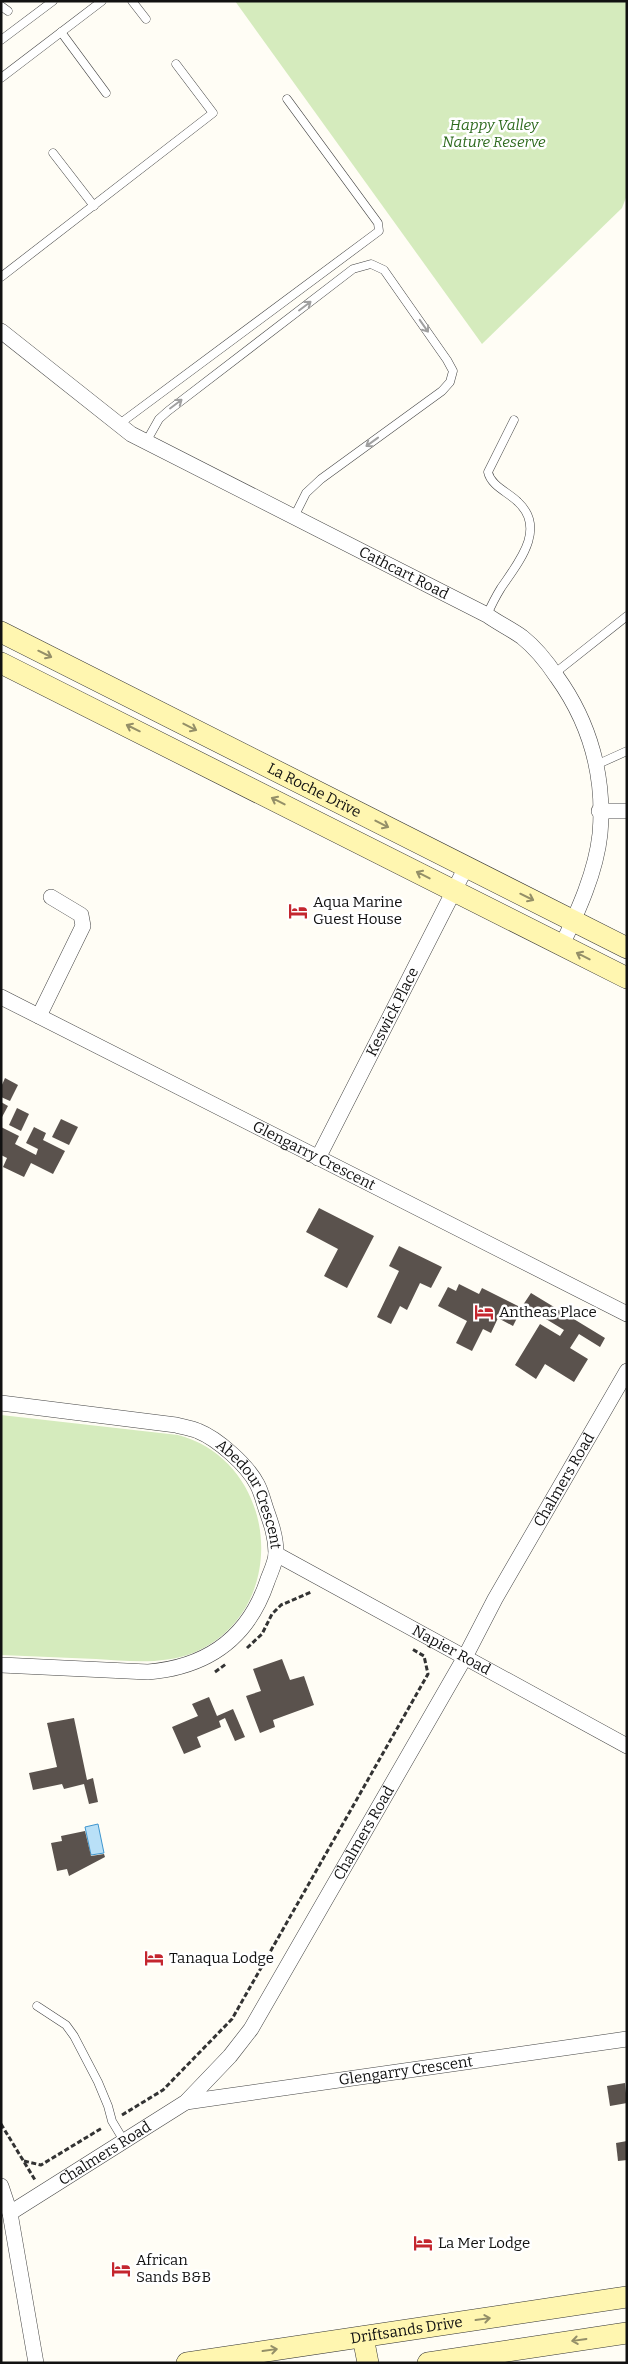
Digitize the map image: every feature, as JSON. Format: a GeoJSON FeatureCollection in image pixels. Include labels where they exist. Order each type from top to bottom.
{"type":"FeatureCollection","features":[{"type":"Feature","properties":{"kind":"street","name":"Cathcart Road"},"geometry":{"type":"LineString","coordinates":[[1,331],[118,425],[146,442],[487,615],[523,638],[546,660],[570,695],[586,728],[596,765],[599,811],[600,834],[594,865],[574,920],[562,945]]}},
{"type":"Feature","properties":{"kind":"street","name":"La Roche Drive"},"geometry":{"type":"LineString","coordinates":[[1,632],[627,948]]}},
{"type":"Feature","properties":{"kind":"street","name":"La Roche Drive"},"geometry":{"type":"LineString","coordinates":[[1,663],[627,978]]}},
{"type":"Feature","properties":{"kind":"street"},"geometry":{"type":"LineString","coordinates":[[599,811],[627,811]]}},
{"type":"Feature","properties":{"kind":"street","name":"Keswick Place"},"geometry":{"type":"LineString","coordinates":[[318,1158],[466,867]]}},
{"type":"Feature","properties":{"kind":"street"},"geometry":{"type":"LineString","coordinates":[[39,1016],[83,926],[81,915],[51,897]]}},
{"type":"Feature","properties":{"kind":"street","name":"Glengarry Crescent"},"geometry":{"type":"LineString","coordinates":[[1,997],[627,1314]]}},
{"type":"Feature","properties":{"kind":"street","name":"Chalmers Road"},"geometry":{"type":"LineString","coordinates":[[10,2212],[186,2102],[230,2056],[251,2029],[465,1657],[495,1598],[627,1371]]}},
{"type":"Feature","properties":{"kind":"street","name":"Abedour Crescent"},"geometry":{"type":"LineString","coordinates":[[1,1403],[176,1425],[199,1432],[232,1453],[256,1482],[273,1528],[276,1554],[263,1594],[251,1616],[238,1632],[216,1652],[198,1662],[172,1670],[148,1672],[1,1666]]}},
{"type":"Feature","properties":{"kind":"street","name":"Napier Road"},"geometry":{"type":"LineString","coordinates":[[276,1554],[627,1746]]}},
{"type":"Feature","properties":{"kind":"street","name":"Glengarry Crescent"},"geometry":{"type":"LineString","coordinates":[[186,2102],[627,2039]]}},
{"type":"Feature","properties":{"kind":"street"},"geometry":{"type":"LineString","coordinates":[[1,2186],[10,2212],[36,2363]]}},
{"type":"Feature","properties":{"kind":"street","name":"Driftsands Drive"},"geometry":{"type":"LineString","coordinates":[[187,2363],[627,2297]]}},
{"type":"Feature","properties":{"kind":"street"},"geometry":{"type":"LineString","coordinates":[[428,2363],[627,2333]]}},
{"type":"Feature","properties":{"kind":"street"},"geometry":{"type":"LineString","coordinates":[[363,2337],[368,2363]]}},
{"type":"Feature","properties":{"kind":"lane"},"geometry":{"type":"LineString","coordinates":[[1,40],[53,1]]}},
{"type":"Feature","properties":{"kind":"lane"},"geometry":{"type":"LineString","coordinates":[[1,78],[102,1]]}},
{"type":"Feature","properties":{"kind":"lane"},"geometry":{"type":"LineString","coordinates":[[132,1],[146,19]]}},
{"type":"Feature","properties":{"kind":"lane"},"geometry":{"type":"LineString","coordinates":[[62,32],[106,93]]}},
{"type":"Feature","properties":{"kind":"lane"},"geometry":{"type":"LineString","coordinates":[[1,277],[213,113],[176,64]]}},
{"type":"Feature","properties":{"kind":"lane"},"geometry":{"type":"LineString","coordinates":[[118,425],[379,231],[378,222],[287,99]]}},
{"type":"Feature","properties":{"kind":"lane"},"geometry":{"type":"LineString","coordinates":[[53,153],[94,206]]}},
{"type":"Feature","properties":{"kind":"lane"},"geometry":{"type":"LineString","coordinates":[[146,442],[159,419],[168,411],[353,269],[371,264],[384,270],[447,360],[453,371],[450,382],[442,390],[321,479],[306,493],[294,517]]}},
{"type":"Feature","properties":{"kind":"lane"},"geometry":{"type":"LineString","coordinates":[[487,615],[526,551],[530,536],[530,519],[519,503],[493,483],[488,472],[514,420]]}},
{"type":"Feature","properties":{"kind":"lane"},"geometry":{"type":"LineString","coordinates":[[555,673],[627,616]]}},
{"type":"Feature","properties":{"kind":"lane"},"geometry":{"type":"LineString","coordinates":[[596,765],[627,751]]}},
{"type":"Feature","properties":{"kind":"lane"},"geometry":{"type":"LineString","coordinates":[[37,2006],[66,2025],[74,2036],[98,2082],[112,2121],[124,2141]]}},
{"type":"Feature","properties":{"kind":"path"},"geometry":{"type":"LineString","coordinates":[[243,1651],[262,1634],[272,1614],[280,1605],[311,1592],[319,1596]]}},
{"type":"Feature","properties":{"kind":"path"},"geometry":{"type":"LineString","coordinates":[[24,2161],[40,2165],[163,2090],[232,2020],[428,1674],[424,1656],[408,1647]]}},
{"type":"Feature","properties":{"kind":"path"},"geometry":{"type":"LineString","coordinates":[[207,1675],[232,1660]]}},
{"type":"Feature","properties":{"kind":"path"},"geometry":{"type":"LineString","coordinates":[[1,2124],[36,2182]]}},
{"type":"Feature","properties":{"kind":"green space","name":"Happy Valley Nature Reserve"},"geometry":{"type":"Polygon","coordinates":[[[235,1],[627,1],[627,195],[622,208],[482,344],[235,1]]]}},
{"type":"Feature","properties":{"kind":"green space"},"geometry":{"type":"Polygon","coordinates":[[[1,1415],[178,1435],[212,1450],[237,1475],[254,1505],[261,1539],[259,1573],[247,1605],[225,1633],[193,1653],[157,1661],[1,1655],[1,1415]]]}},
{"type":"Feature","properties":{"kind":"water"},"geometry":{"type":"Polygon","coordinates":[[[98,1824],[104,1853],[91,1855],[85,1827],[98,1824]]]}},
{"type":"Feature","properties":{"kind":"building"},"geometry":{"type":"Polygon","coordinates":[[[5,1078],[18,1085],[10,1101],[1,1097],[1,1087],[5,1078]]]}},
{"type":"Feature","properties":{"kind":"building"},"geometry":{"type":"Polygon","coordinates":[[[1,1102],[8,1106],[1,1119],[1,1102]]]}},
{"type":"Feature","properties":{"kind":"building"},"geometry":{"type":"Polygon","coordinates":[[[17,1108],[29,1114],[21,1131],[9,1125],[17,1108]]]}},
{"type":"Feature","properties":{"kind":"building"},"geometry":{"type":"Polygon","coordinates":[[[61,1119],[78,1127],[69,1145],[52,1137],[61,1119]]]}},
{"type":"Feature","properties":{"kind":"building"},"geometry":{"type":"Polygon","coordinates":[[[1,1127],[19,1136],[15,1144],[36,1155],[38,1149],[26,1143],[34,1127],[46,1133],[43,1140],[65,1151],[53,1174],[31,1163],[24,1177],[3,1167],[7,1158],[1,1155],[1,1127]]]}},
{"type":"Feature","properties":{"kind":"building"},"geometry":{"type":"Polygon","coordinates":[[[319,1208],[374,1236],[347,1288],[324,1276],[338,1249],[306,1232],[319,1208]]]}},
{"type":"Feature","properties":{"kind":"building"},"geometry":{"type":"Polygon","coordinates":[[[399,1246],[442,1267],[431,1288],[420,1283],[407,1310],[400,1306],[391,1324],[377,1317],[399,1271],[389,1266],[399,1246]]]}},
{"type":"Feature","properties":{"kind":"building"},"geometry":{"type":"Polygon","coordinates":[[[459,1284],[479,1294],[482,1288],[522,1308],[513,1326],[498,1318],[491,1333],[483,1329],[472,1351],[456,1343],[467,1321],[438,1306],[448,1287],[456,1291],[459,1284]]]}},
{"type":"Feature","properties":{"kind":"building"},"geometry":{"type":"Polygon","coordinates":[[[531,1293],[605,1338],[600,1347],[579,1334],[570,1348],[588,1359],[574,1382],[545,1364],[536,1379],[515,1365],[540,1324],[560,1336],[564,1330],[523,1305],[531,1293]]]}},
{"type":"Feature","properties":{"kind":"building"},"geometry":{"type":"Polygon","coordinates":[[[282,1659],[290,1680],[304,1676],[314,1705],[273,1720],[275,1727],[260,1733],[246,1696],[261,1691],[253,1669],[282,1659]]]}},
{"type":"Feature","properties":{"kind":"building"},"geometry":{"type":"Polygon","coordinates":[[[209,1697],[217,1716],[233,1709],[245,1737],[235,1741],[225,1718],[219,1721],[221,1727],[197,1737],[201,1747],[184,1754],[172,1727],[198,1716],[192,1704],[209,1697]]]}},
{"type":"Feature","properties":{"kind":"building"},"geometry":{"type":"Polygon","coordinates":[[[74,1718],[87,1780],[93,1778],[98,1802],[89,1804],[84,1784],[64,1789],[62,1784],[33,1790],[29,1773],[57,1767],[47,1723],[74,1718]]]}},
{"type":"Feature","properties":{"kind":"building"},"geometry":{"type":"Polygon","coordinates":[[[85,1831],[91,1856],[104,1854],[105,1857],[69,1876],[67,1869],[57,1871],[51,1843],[62,1841],[61,1836],[85,1831]]]}},
{"type":"Feature","properties":{"kind":"building"},"geometry":{"type":"Polygon","coordinates":[[[625,2083],[627,2103],[610,2106],[607,2086],[625,2083]]]}},
{"type":"Feature","properties":{"kind":"building"},"geometry":{"type":"Polygon","coordinates":[[[627,2141],[627,2160],[618,2161],[616,2143],[627,2141]]]}},
{"type":"Feature","properties":{"kind":"place","name":"Aqua Marine Guest House"},"geometry":{"type":"Point","coordinates":[298,911]}},
{"type":"Feature","properties":{"kind":"place","name":"Antheas Place"},"geometry":{"type":"Point","coordinates":[484,1312]}},
{"type":"Feature","properties":{"kind":"place","name":"Tanaqua Lodge"},"geometry":{"type":"Point","coordinates":[154,1958]}},
{"type":"Feature","properties":{"kind":"place","name":"La Mer Lodge"},"geometry":{"type":"Point","coordinates":[423,2243]}},
{"type":"Feature","properties":{"kind":"place","name":"African Sands B&B"},"geometry":{"type":"Point","coordinates":[121,2269]}}]}
